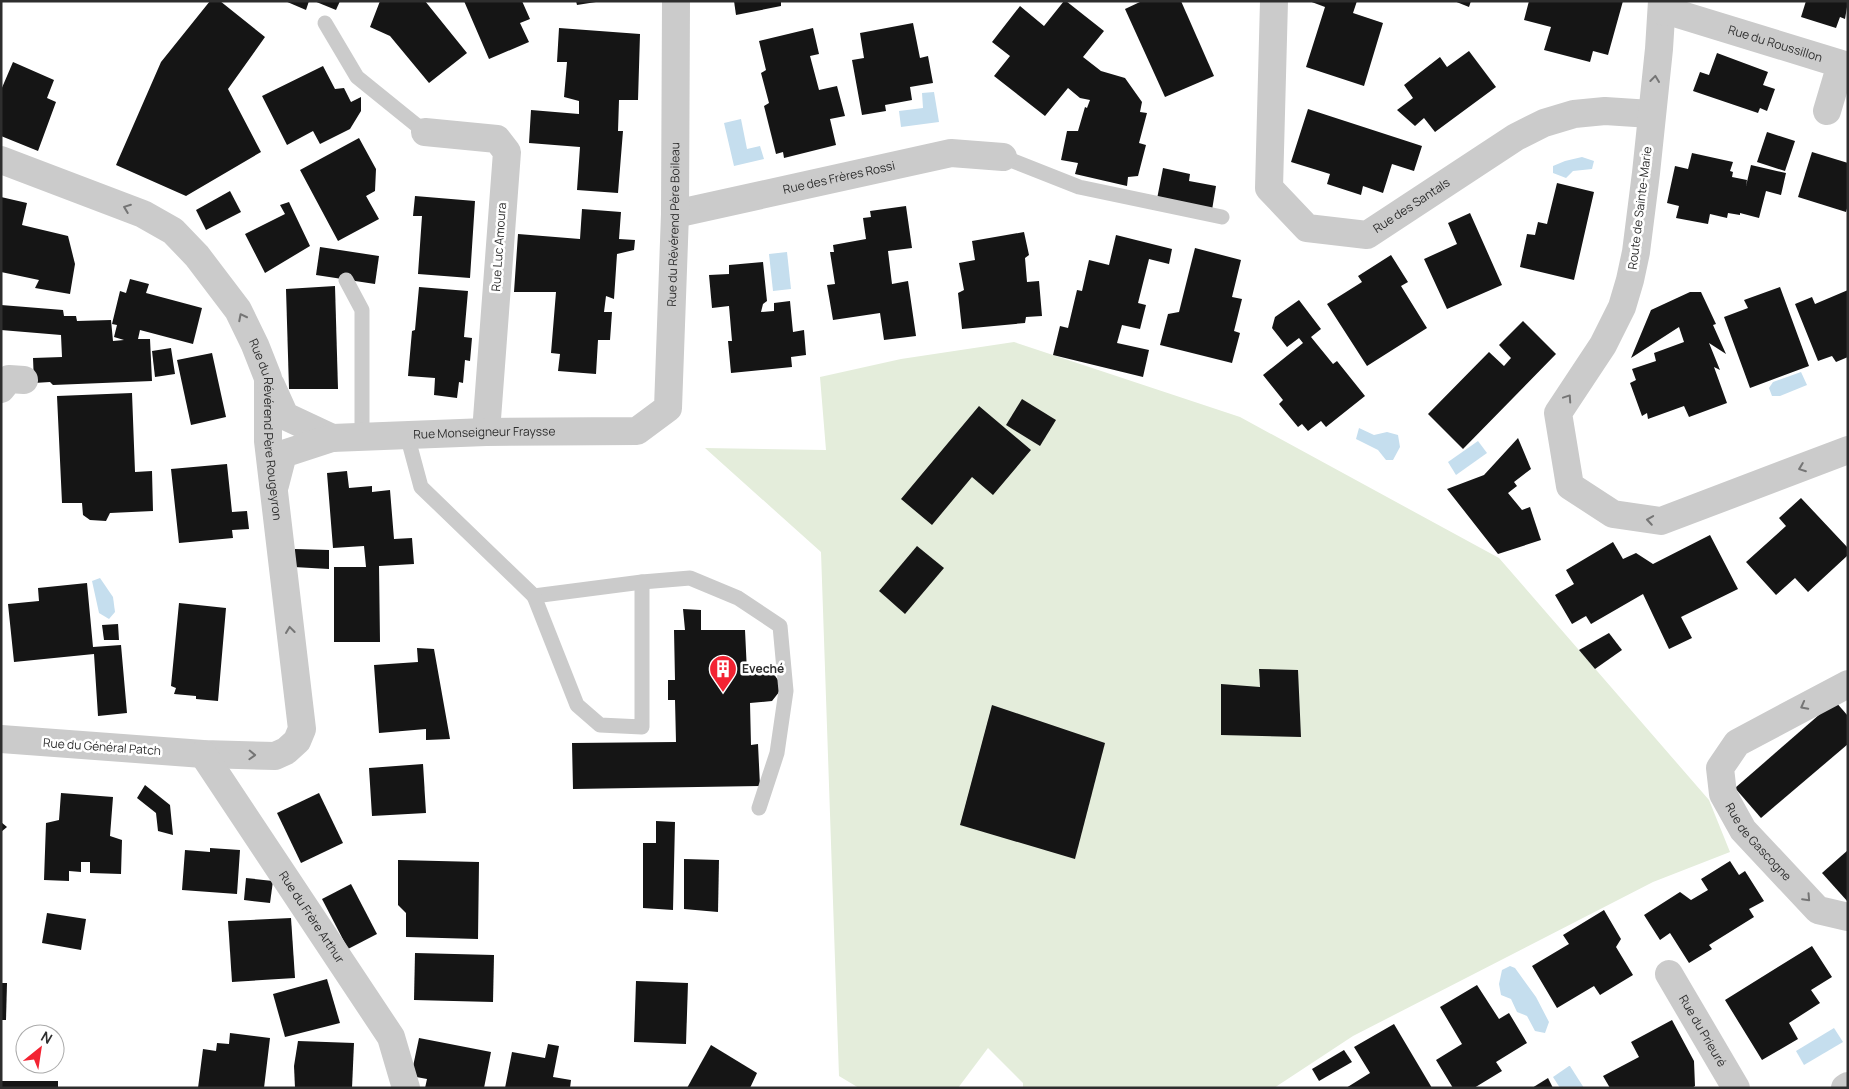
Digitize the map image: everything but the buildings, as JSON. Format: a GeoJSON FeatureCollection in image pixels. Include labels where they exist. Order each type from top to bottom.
{"type":"FeatureCollection","features":[{"type":"Feature","properties":{"kind":"street","name":"Rue du Révérend Père Boileau"},"geometry":{"type":"LineString","coordinates":[[637,431],[668,408],[675,214],[676,1]]}},
{"type":"Feature","properties":{"kind":"street","name":"Rue des Santals"},"geometry":{"type":"LineString","coordinates":[[1274,1],[1269,188],[1307,228],[1366,235],[1516,138],[1544,123],[1574,114],[1605,111],[1651,114]]}},
{"type":"Feature","properties":{"kind":"street","name":"Route de Sainte-Marie"},"geometry":{"type":"LineString","coordinates":[[1662,6],[1646,173],[1636,252],[1630,280],[1622,307],[1603,345],[1558,413],[1570,486],[1613,514],[1661,521],[1848,450]]}},
{"type":"Feature","properties":{"kind":"street","name":"Rue du Roussillon"},"geometry":{"type":"LineString","coordinates":[[1662,6],[1674,13],[1841,64],[1827,111]]}},
{"type":"Feature","properties":{"kind":"street","name":"Rue Luc Amoura"},"geometry":{"type":"LineString","coordinates":[[425,132],[497,139],[507,152],[486,432]]}},
{"type":"Feature","properties":{"kind":"street","name":"Rue des Frères Rossi"},"geometry":{"type":"LineString","coordinates":[[675,214],[951,154],[1003,157]]}},
{"type":"Feature","properties":{"kind":"street","name":"Rue du Révérend Père Rougeyron"},"geometry":{"type":"LineString","coordinates":[[1,160],[143,214],[173,231],[197,256],[238,310],[256,345],[268,378],[268,441],[302,729],[297,741],[286,751],[275,756],[203,754]]}},
{"type":"Feature","properties":{"kind":"street","name":"Rue Monseigneur Fraysse"},"geometry":{"type":"LineString","coordinates":[[268,378],[286,416],[332,438]]}},
{"type":"Feature","properties":{"kind":"street","name":"Rue Monseigneur Fraysse"},"geometry":{"type":"LineString","coordinates":[[273,490],[283,454],[332,438],[486,432],[637,431]]}},
{"type":"Feature","properties":{"kind":"street","name":"Rue de Gascogne"},"geometry":{"type":"LineString","coordinates":[[1848,684],[1737,743],[1720,768],[1723,794],[1743,830],[1818,910],[1848,917]]}},
{"type":"Feature","properties":{"kind":"street","name":"Rue du Général Patch"},"geometry":{"type":"LineString","coordinates":[[1,739],[203,754]]}},
{"type":"Feature","properties":{"kind":"street","name":"Rue du Frère Arthur"},"geometry":{"type":"LineString","coordinates":[[203,754],[391,1036],[406,1088]]}},
{"type":"Feature","properties":{"kind":"street","name":"Rue du Prieuré"},"geometry":{"type":"LineString","coordinates":[[1669,974],[1736,1088]]}},
{"type":"Feature","properties":{"kind":"lane"},"geometry":{"type":"LineString","coordinates":[[325,23],[357,77],[425,132]]}},
{"type":"Feature","properties":{"kind":"lane"},"geometry":{"type":"LineString","coordinates":[[1003,157],[1079,187],[1222,217]]}},
{"type":"Feature","properties":{"kind":"lane"},"geometry":{"type":"LineString","coordinates":[[346,280],[362,310],[362,437]]}},
{"type":"Feature","properties":{"kind":"lane"},"geometry":{"type":"LineString","coordinates":[[407,435],[421,487],[534,596],[577,705],[600,725],[642,727],[642,582]]}},
{"type":"Feature","properties":{"kind":"lane"},"geometry":{"type":"LineString","coordinates":[[534,596],[642,582],[690,578],[738,598],[780,626],[786,690],[776,754],[759,808]]}},
{"type":"Feature","properties":{"kind":"green space"},"geometry":{"type":"Polygon","coordinates":[[[1014,342],[1240,417],[1499,558],[1709,800],[1730,852],[1653,882],[1353,1036],[1274,1088],[1023,1088],[1023,1083],[988,1048],[958,1088],[859,1088],[839,1076],[821,552],[705,448],[826,450],[820,377],[901,359],[1014,342]]]}},
{"type":"Feature","properties":{"kind":"water"},"geometry":{"type":"Polygon","coordinates":[[[934,92],[939,122],[901,127],[899,111],[923,108],[922,93],[934,92]]]}},
{"type":"Feature","properties":{"kind":"water"},"geometry":{"type":"Polygon","coordinates":[[[741,119],[747,149],[760,146],[764,159],[734,166],[724,123],[741,119]]]}},
{"type":"Feature","properties":{"kind":"water"},"geometry":{"type":"Polygon","coordinates":[[[1582,157],[1594,161],[1592,169],[1573,171],[1566,178],[1553,173],[1553,166],[1582,157]]]}},
{"type":"Feature","properties":{"kind":"water"},"geometry":{"type":"Polygon","coordinates":[[[787,252],[791,289],[773,291],[769,254],[787,252]]]}},
{"type":"Feature","properties":{"kind":"water"},"geometry":{"type":"Polygon","coordinates":[[[1801,372],[1807,385],[1780,396],[1772,396],[1769,388],[1773,382],[1801,372]]]}},
{"type":"Feature","properties":{"kind":"water"},"geometry":{"type":"Polygon","coordinates":[[[1359,428],[1374,435],[1387,432],[1398,435],[1400,447],[1393,460],[1386,460],[1378,450],[1356,439],[1359,428]]]}},
{"type":"Feature","properties":{"kind":"water"},"geometry":{"type":"Polygon","coordinates":[[[1478,441],[1487,453],[1456,475],[1448,462],[1478,441]]]}},
{"type":"Feature","properties":{"kind":"water"},"geometry":{"type":"Polygon","coordinates":[[[100,578],[113,597],[115,612],[109,619],[99,613],[92,581],[100,578]]]}},
{"type":"Feature","properties":{"kind":"water"},"geometry":{"type":"Polygon","coordinates":[[[1510,966],[1515,968],[1536,997],[1549,1022],[1545,1033],[1535,1031],[1527,1016],[1517,1012],[1511,999],[1501,995],[1499,984],[1502,970],[1510,966]]]}},
{"type":"Feature","properties":{"kind":"water"},"geometry":{"type":"Polygon","coordinates":[[[1834,1028],[1843,1042],[1804,1065],[1796,1051],[1834,1028]]]}},
{"type":"Feature","properties":{"kind":"water"},"geometry":{"type":"Polygon","coordinates":[[[1569,1066],[1584,1088],[1560,1088],[1553,1077],[1569,1066]]]}},
{"type":"Feature","properties":{"kind":"place","name":"Eveché"},"geometry":{"type":"Point","coordinates":[723,693]}}]}
